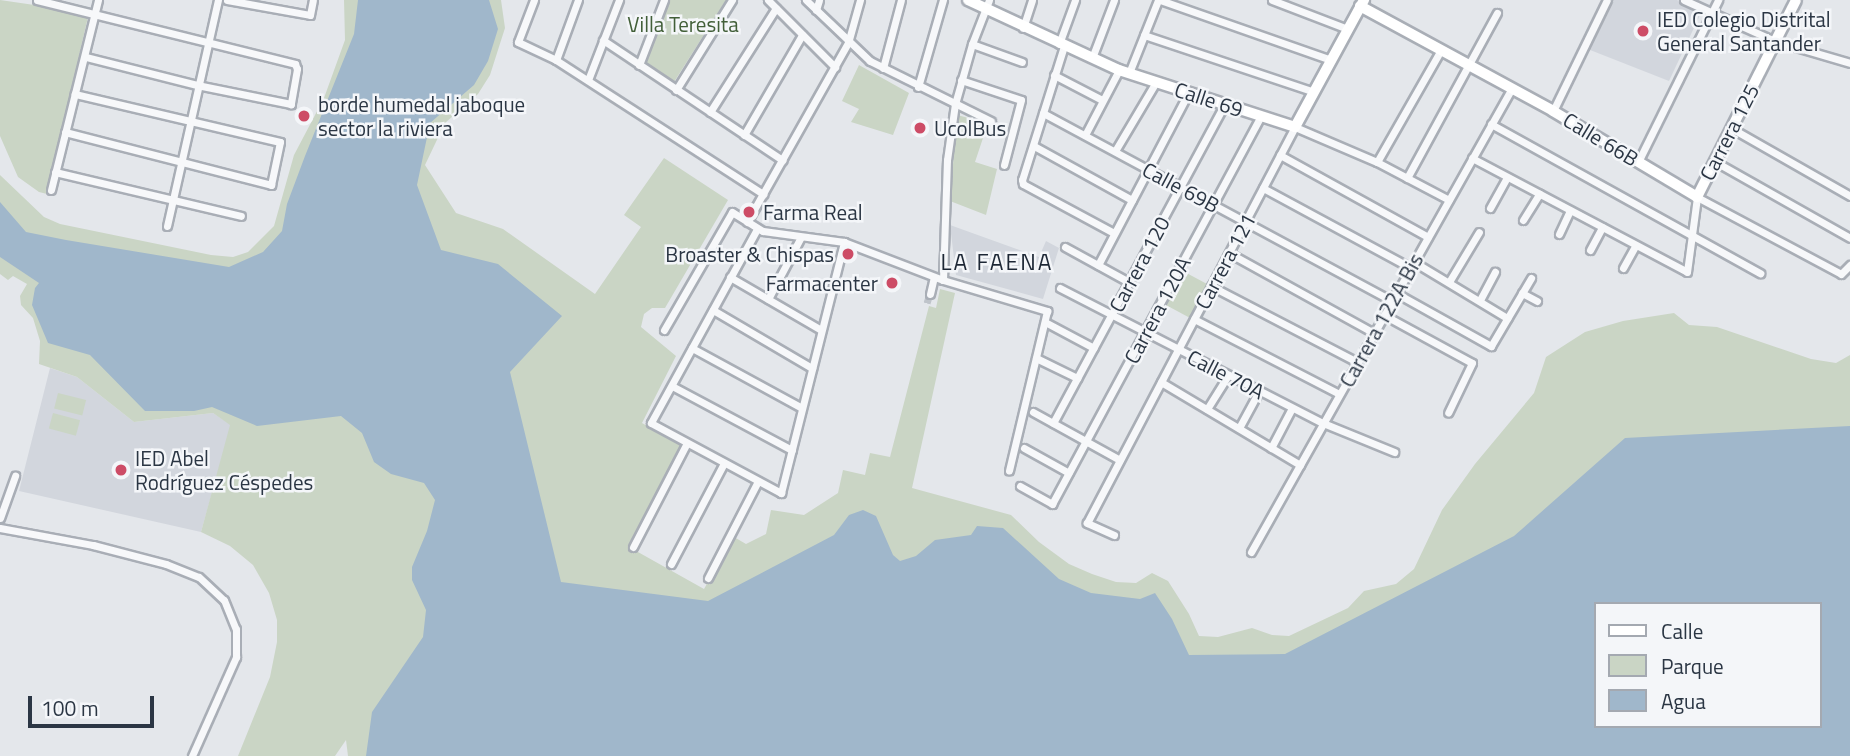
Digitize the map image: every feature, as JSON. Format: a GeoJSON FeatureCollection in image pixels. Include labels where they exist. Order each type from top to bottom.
{"type":"FeatureCollection","features":[{"type":"Feature","properties":{"kind":"street"},"geometry":{"type":"LineString","coordinates":[[37,0],[56,2],[295,64],[291,104],[197,85],[86,57]]}},
{"type":"Feature","properties":{"kind":"street"},"geometry":{"type":"LineString","coordinates":[[51,190],[98,0]]}},
{"type":"Feature","properties":{"kind":"street"},"geometry":{"type":"LineString","coordinates":[[167,226],[218,0]]}},
{"type":"Feature","properties":{"kind":"street"},"geometry":{"type":"LineString","coordinates":[[227,0],[310,15],[313,0]]}},
{"type":"Feature","properties":{"kind":"street"},"geometry":{"type":"LineString","coordinates":[[534,0],[518,42],[556,60],[762,194]]}},
{"type":"Feature","properties":{"kind":"street"},"geometry":{"type":"LineString","coordinates":[[556,60],[578,0]]}},
{"type":"Feature","properties":{"kind":"street"},"geometry":{"type":"LineString","coordinates":[[588,80],[619,0]]}},
{"type":"Feature","properties":{"kind":"street"},"geometry":{"type":"LineString","coordinates":[[639,65],[664,0]]}},
{"type":"Feature","properties":{"kind":"street"},"geometry":{"type":"LineString","coordinates":[[676,90],[732,0]]}},
{"type":"Feature","properties":{"kind":"street"},"geometry":{"type":"LineString","coordinates":[[768,0],[835,67]]}},
{"type":"Feature","properties":{"kind":"street"},"geometry":{"type":"LineString","coordinates":[[806,0],[848,43],[883,68],[991,121]]}},
{"type":"Feature","properties":{"kind":"street"},"geometry":{"type":"LineString","coordinates":[[816,10],[819,0]]}},
{"type":"Feature","properties":{"kind":"street"},"geometry":{"type":"LineString","coordinates":[[747,222],[848,43],[860,0]]}},
{"type":"Feature","properties":{"kind":"street"},"geometry":{"type":"LineString","coordinates":[[883,68],[901,0]]}},
{"type":"Feature","properties":{"kind":"street"},"geometry":{"type":"LineString","coordinates":[[918,87],[943,0]]}},
{"type":"Feature","properties":{"kind":"street","name":"Calle 69"},"geometry":{"type":"LineString","coordinates":[[968,0],[987,4],[1023,28],[1124,71],[1295,127],[1377,162],[1449,200]]}},
{"type":"Feature","properties":{"kind":"street"},"geometry":{"type":"LineString","coordinates":[[1023,28],[1032,0]]}},
{"type":"Feature","properties":{"kind":"street"},"geometry":{"type":"LineString","coordinates":[[1075,0],[1044,113],[1022,177],[1023,184],[1114,233]]}},
{"type":"Feature","properties":{"kind":"street"},"geometry":{"type":"LineString","coordinates":[[1092,58],[1114,0]]}},
{"type":"Feature","properties":{"kind":"street"},"geometry":{"type":"LineString","coordinates":[[1085,135],[1102,100],[1124,71],[1144,35],[1159,0],[1331,60]]}},
{"type":"Feature","properties":{"kind":"street"},"geometry":{"type":"LineString","coordinates":[[1272,0],[1348,29]]}},
{"type":"Feature","properties":{"kind":"street"},"geometry":{"type":"LineString","coordinates":[[1553,111],[1607,0]]}},
{"type":"Feature","properties":{"kind":"street"},"geometry":{"type":"LineString","coordinates":[[1684,0],[1775,41],[1850,63]]}},
{"type":"Feature","properties":{"kind":"street"},"geometry":{"type":"LineString","coordinates":[[1638,162],[1718,0]]}},
{"type":"Feature","properties":{"kind":"street","name":"Carrera 125"},"geometry":{"type":"LineString","coordinates":[[1636,245],[1687,272],[1697,197],[1796,0]]}},
{"type":"Feature","properties":{"kind":"street","name":"Carrera 121"},"geometry":{"type":"LineString","coordinates":[[1114,535],[1087,523],[1362,3]]}},
{"type":"Feature","properties":{"kind":"street","name":"Calle 66B"},"geometry":{"type":"LineString","coordinates":[[1362,3],[1553,111],[1697,197],[1841,274],[1850,265]]}},
{"type":"Feature","properties":{"kind":"street"},"geometry":{"type":"LineString","coordinates":[[930,294],[939,278],[947,160],[955,104],[987,4]]}},
{"type":"Feature","properties":{"kind":"street"},"geometry":{"type":"LineString","coordinates":[[710,112],[776,8]]}},
{"type":"Feature","properties":{"kind":"street"},"geometry":{"type":"LineString","coordinates":[[1407,178],[1497,13]]}},
{"type":"Feature","properties":{"kind":"street"},"geometry":{"type":"LineString","coordinates":[[744,135],[802,35]]}},
{"type":"Feature","properties":{"kind":"street"},"geometry":{"type":"LineString","coordinates":[[1144,35],[1314,92]]}},
{"type":"Feature","properties":{"kind":"street"},"geometry":{"type":"LineString","coordinates":[[603,40],[782,160]]}},
{"type":"Feature","properties":{"kind":"street"},"geometry":{"type":"LineString","coordinates":[[972,44],[1023,62]]}},
{"type":"Feature","properties":{"kind":"street"},"geometry":{"type":"LineString","coordinates":[[1377,162],[1441,50]]}},
{"type":"Feature","properties":{"kind":"street"},"geometry":{"type":"LineString","coordinates":[[1054,75],[1102,100]]}},
{"type":"Feature","properties":{"kind":"street"},"geometry":{"type":"LineString","coordinates":[[961,80],[1021,100],[1004,165]]}},
{"type":"Feature","properties":{"kind":"street"},"geometry":{"type":"LineString","coordinates":[[1115,151],[1156,82]]}},
{"type":"Feature","properties":{"kind":"street","name":"Carrera 122A Bis"},"geometry":{"type":"LineString","coordinates":[[1251,552],[1511,88]]}},
{"type":"Feature","properties":{"kind":"street"},"geometry":{"type":"LineString","coordinates":[[1098,265],[1189,92]]}},
{"type":"Feature","properties":{"kind":"street"},"geometry":{"type":"LineString","coordinates":[[65,132],[271,185],[280,142],[75,94]]}},
{"type":"Feature","properties":{"kind":"street","name":"Carrera 120"},"geometry":{"type":"LineString","coordinates":[[1053,423],[1225,104]]}},
{"type":"Feature","properties":{"kind":"street","name":"Calle 69B"},"geometry":{"type":"LineString","coordinates":[[1044,113],[1392,301]]}},
{"type":"Feature","properties":{"kind":"street","name":"Carrera 120A"},"geometry":{"type":"LineString","coordinates":[[1020,486],[1052,504],[1261,116]]}},
{"type":"Feature","properties":{"kind":"street"},"geometry":{"type":"LineString","coordinates":[[1491,124],[1760,273]]}},
{"type":"Feature","properties":{"kind":"street"},"geometry":{"type":"LineString","coordinates":[[1731,128],[1850,196]]}},
{"type":"Feature","properties":{"kind":"street"},"geometry":{"type":"LineString","coordinates":[[1034,146],[1132,200]]}},
{"type":"Feature","properties":{"kind":"street"},"geometry":{"type":"LineString","coordinates":[[1280,155],[1428,237]]}},
{"type":"Feature","properties":{"kind":"street"},"geometry":{"type":"LineString","coordinates":[[1472,158],[1636,245],[1623,268]]}},
{"type":"Feature","properties":{"kind":"street"},"geometry":{"type":"LineString","coordinates":[[1714,161],[1850,238]]}},
{"type":"Feature","properties":{"kind":"street"},"geometry":{"type":"LineString","coordinates":[[55,172],[241,216]]}},
{"type":"Feature","properties":{"kind":"street"},"geometry":{"type":"LineString","coordinates":[[1490,208],[1507,177]]}},
{"type":"Feature","properties":{"kind":"street"},"geometry":{"type":"LineString","coordinates":[[1263,188],[1449,282],[1507,318]]}},
{"type":"Feature","properties":{"kind":"street"},"geometry":{"type":"LineString","coordinates":[[1523,220],[1539,194]]}},
{"type":"Feature","properties":{"kind":"street"},"geometry":{"type":"LineString","coordinates":[[1559,234],[1570,210]]}},
{"type":"Feature","properties":{"kind":"street"},"geometry":{"type":"LineString","coordinates":[[664,330],[732,212],[757,229],[844,242],[939,278],[1047,311],[1009,471]]}},
{"type":"Feature","properties":{"kind":"street"},"geometry":{"type":"LineString","coordinates":[[1590,250],[1602,227]]}},
{"type":"Feature","properties":{"kind":"street"},"geometry":{"type":"LineString","coordinates":[[757,229],[651,424],[781,493],[844,242]]}},
{"type":"Feature","properties":{"kind":"street"},"geometry":{"type":"LineString","coordinates":[[1449,282],[1479,232]]}},
{"type":"Feature","properties":{"kind":"street"},"geometry":{"type":"LineString","coordinates":[[768,299],[801,237]]}},
{"type":"Feature","properties":{"kind":"street"},"geometry":{"type":"LineString","coordinates":[[1065,247],[1129,282]]}},
{"type":"Feature","properties":{"kind":"street"},"geometry":{"type":"LineString","coordinates":[[1229,253],[1374,333]]}},
{"type":"Feature","properties":{"kind":"street"},"geometry":{"type":"LineString","coordinates":[[1480,300],[1495,272]]}},
{"type":"Feature","properties":{"kind":"street"},"geometry":{"type":"LineString","coordinates":[[730,277],[821,330]]}},
{"type":"Feature","properties":{"kind":"street"},"geometry":{"type":"LineString","coordinates":[[1396,293],[1491,346],[1531,278]]}},
{"type":"Feature","properties":{"kind":"street"},"geometry":{"type":"LineString","coordinates":[[1211,286],[1357,362]]}},
{"type":"Feature","properties":{"kind":"street","name":"Calle 70A"},"geometry":{"type":"LineString","coordinates":[[1060,288],[1292,408],[1394,452]]}},
{"type":"Feature","properties":{"kind":"street"},"geometry":{"type":"LineString","coordinates":[[1522,293],[1537,301]]}},
{"type":"Feature","properties":{"kind":"street"},"geometry":{"type":"LineString","coordinates":[[713,310],[812,368]]}},
{"type":"Feature","properties":{"kind":"street"},"geometry":{"type":"LineString","coordinates":[[1384,315],[1472,363],[1447,413]]}},
{"type":"Feature","properties":{"kind":"street"},"geometry":{"type":"LineString","coordinates":[[1194,319],[1339,394]]}},
{"type":"Feature","properties":{"kind":"street"},"geometry":{"type":"LineString","coordinates":[[1045,322],[1094,348]]}},
{"type":"Feature","properties":{"kind":"street"},"geometry":{"type":"LineString","coordinates":[[692,348],[802,408]]}},
{"type":"Feature","properties":{"kind":"street"},"geometry":{"type":"LineString","coordinates":[[1036,358],[1077,379]]}},
{"type":"Feature","properties":{"kind":"street"},"geometry":{"type":"LineString","coordinates":[[1207,409],[1228,374]]}},
{"type":"Feature","properties":{"kind":"street"},"geometry":{"type":"LineString","coordinates":[[1161,382],[1300,464]]}},
{"type":"Feature","properties":{"kind":"street"},"geometry":{"type":"LineString","coordinates":[[672,386],[792,450]]}},
{"type":"Feature","properties":{"kind":"street"},"geometry":{"type":"LineString","coordinates":[[1239,428],[1259,391]]}},
{"type":"Feature","properties":{"kind":"street"},"geometry":{"type":"LineString","coordinates":[[1271,447],[1292,408]]}},
{"type":"Feature","properties":{"kind":"street"},"geometry":{"type":"LineString","coordinates":[[1033,412],[1120,460]]}},
{"type":"Feature","properties":{"kind":"street"},"geometry":{"type":"LineString","coordinates":[[634,547],[687,443]]}},
{"type":"Feature","properties":{"kind":"street"},"geometry":{"type":"LineString","coordinates":[[1024,448],[1069,473]]}},
{"type":"Feature","properties":{"kind":"street"},"geometry":{"type":"LineString","coordinates":[[671,564],[724,463]]}},
{"type":"Feature","properties":{"kind":"street"},"geometry":{"type":"LineString","coordinates":[[0,518],[15,476]]}},
{"type":"Feature","properties":{"kind":"street"},"geometry":{"type":"LineString","coordinates":[[708,578],[758,481]]}},
{"type":"Feature","properties":{"kind":"street"},"geometry":{"type":"LineString","coordinates":[[0,528],[93,545],[184,570],[213,587],[232,615],[238,642],[236,657],[192,756]]}},
{"type":"Feature","properties":{"kind":"shaded area","name":"IED Colegio Distrital General Santander"},"geometry":{"type":"Polygon","coordinates":[[[1609,0],[1677,0],[1701,13],[1669,81],[1585,48],[1609,0]]]}},
{"type":"Feature","properties":{"kind":"shaded area"},"geometry":{"type":"Polygon","coordinates":[[[950,225],[1039,257],[1046,241],[1059,248],[1043,299],[956,275],[950,225]]]}},
{"type":"Feature","properties":{"kind":"shaded area","name":"IED Abel Rodríguez Céspedes"},"geometry":{"type":"Polygon","coordinates":[[[50,368],[77,377],[134,422],[213,413],[231,425],[201,532],[19,491],[50,368]]]}},
{"type":"Feature","properties":{"kind":"green space"},"geometry":{"type":"Polygon","coordinates":[[[0,0],[96,14],[88,17],[47,194],[39,192],[18,177],[0,136],[0,0]]]}},
{"type":"Feature","properties":{"kind":"green space"},"geometry":{"type":"Polygon","coordinates":[[[344,0],[501,0],[505,28],[490,75],[478,94],[445,123],[425,165],[456,213],[503,229],[595,294],[641,227],[624,215],[664,158],[728,200],[665,308],[652,308],[644,314],[641,327],[676,356],[642,423],[681,445],[629,547],[704,589],[734,537],[746,544],[766,534],[771,510],[804,515],[838,493],[843,470],[865,475],[870,453],[890,457],[929,306],[936,308],[940,289],[955,293],[912,488],[1011,515],[1039,542],[1069,564],[1092,574],[1116,582],[1136,583],[1152,573],[1168,581],[1199,636],[1218,637],[1252,628],[1272,635],[1289,636],[1348,608],[1364,591],[1396,584],[1414,569],[1442,510],[1475,464],[1534,393],[1546,357],[1585,332],[1623,321],[1674,313],[1689,325],[1717,327],[1811,359],[1836,363],[1850,355],[1850,756],[348,756],[346,740],[335,756],[238,756],[270,677],[277,642],[277,620],[269,593],[253,565],[230,546],[201,532],[230,425],[213,413],[134,422],[77,377],[39,364],[40,341],[33,318],[21,305],[20,296],[27,284],[13,276],[8,280],[0,274],[0,175],[44,217],[60,224],[211,255],[233,257],[248,252],[274,226],[294,155],[324,98],[345,40],[344,0]]]}},
{"type":"Feature","properties":{"kind":"green space","name":"Villa Teresita"},"geometry":{"type":"Polygon","coordinates":[[[667,0],[726,0],[674,82],[643,61],[667,0]]]}},
{"type":"Feature","properties":{"kind":"green space"},"geometry":{"type":"Polygon","coordinates":[[[859,65],[909,93],[893,135],[851,122],[859,109],[842,101],[859,65]]]}},
{"type":"Feature","properties":{"kind":"green space"},"geometry":{"type":"Polygon","coordinates":[[[957,115],[988,123],[975,162],[997,169],[986,215],[950,201],[957,115]]]}},
{"type":"Feature","properties":{"kind":"green space"},"geometry":{"type":"Polygon","coordinates":[[[1179,269],[1211,286],[1193,319],[1161,303],[1179,269]]]}},
{"type":"Feature","properties":{"kind":"green space"},"geometry":{"type":"Polygon","coordinates":[[[58,393],[86,400],[82,416],[54,409],[58,393]]]}},
{"type":"Feature","properties":{"kind":"green space"},"geometry":{"type":"Polygon","coordinates":[[[53,413],[80,420],[76,436],[49,428],[53,413]]]}},
{"type":"Feature","properties":{"kind":"water"},"geometry":{"type":"Polygon","coordinates":[[[358,0],[489,0],[498,29],[488,61],[474,85],[430,123],[417,185],[441,250],[498,264],[562,316],[510,372],[561,582],[708,601],[834,535],[849,515],[863,510],[876,516],[893,555],[900,561],[916,556],[935,540],[971,535],[977,526],[1003,528],[1059,579],[1091,593],[1140,599],[1155,593],[1172,619],[1189,655],[1285,654],[1514,536],[1625,438],[1850,426],[1850,756],[366,756],[372,712],[423,637],[426,610],[412,580],[412,567],[427,531],[435,500],[424,483],[391,474],[374,462],[362,433],[341,416],[257,426],[212,407],[194,411],[145,411],[90,355],[48,343],[32,305],[35,288],[39,283],[0,257],[0,202],[26,232],[229,267],[263,252],[282,231],[287,204],[354,34],[358,0]]]}},
{"type":"Feature","properties":{"kind":"tunnel"},"geometry":{"type":"LineString","coordinates":[[927,303],[930,294]]}},
{"type":"Feature","properties":{"kind":"place","name":"IED Colegio Distrital General Santander"},"geometry":{"type":"Point","coordinates":[1643,31]}},
{"type":"Feature","properties":{"kind":"place","name":"borde humedal jaboque sector la riviera"},"geometry":{"type":"Point","coordinates":[304,116]}},
{"type":"Feature","properties":{"kind":"place","name":"UcolBus"},"geometry":{"type":"Point","coordinates":[920,128]}},
{"type":"Feature","properties":{"kind":"place","name":"Farma Real"},"geometry":{"type":"Point","coordinates":[749,212]}},
{"type":"Feature","properties":{"kind":"place","name":"Broaster & Chispas"},"geometry":{"type":"Point","coordinates":[848,254]}},
{"type":"Feature","properties":{"kind":"place","name":"Farmacenter"},"geometry":{"type":"Point","coordinates":[892,283]}},
{"type":"Feature","properties":{"kind":"place","name":"IED Abel Rodríguez Céspedes"},"geometry":{"type":"Point","coordinates":[121,470]}},
{"type":"Feature","properties":{"kind":"district","name":"LA FAENA"},"geometry":{"type":"Point","coordinates":[997,262]}}]}
